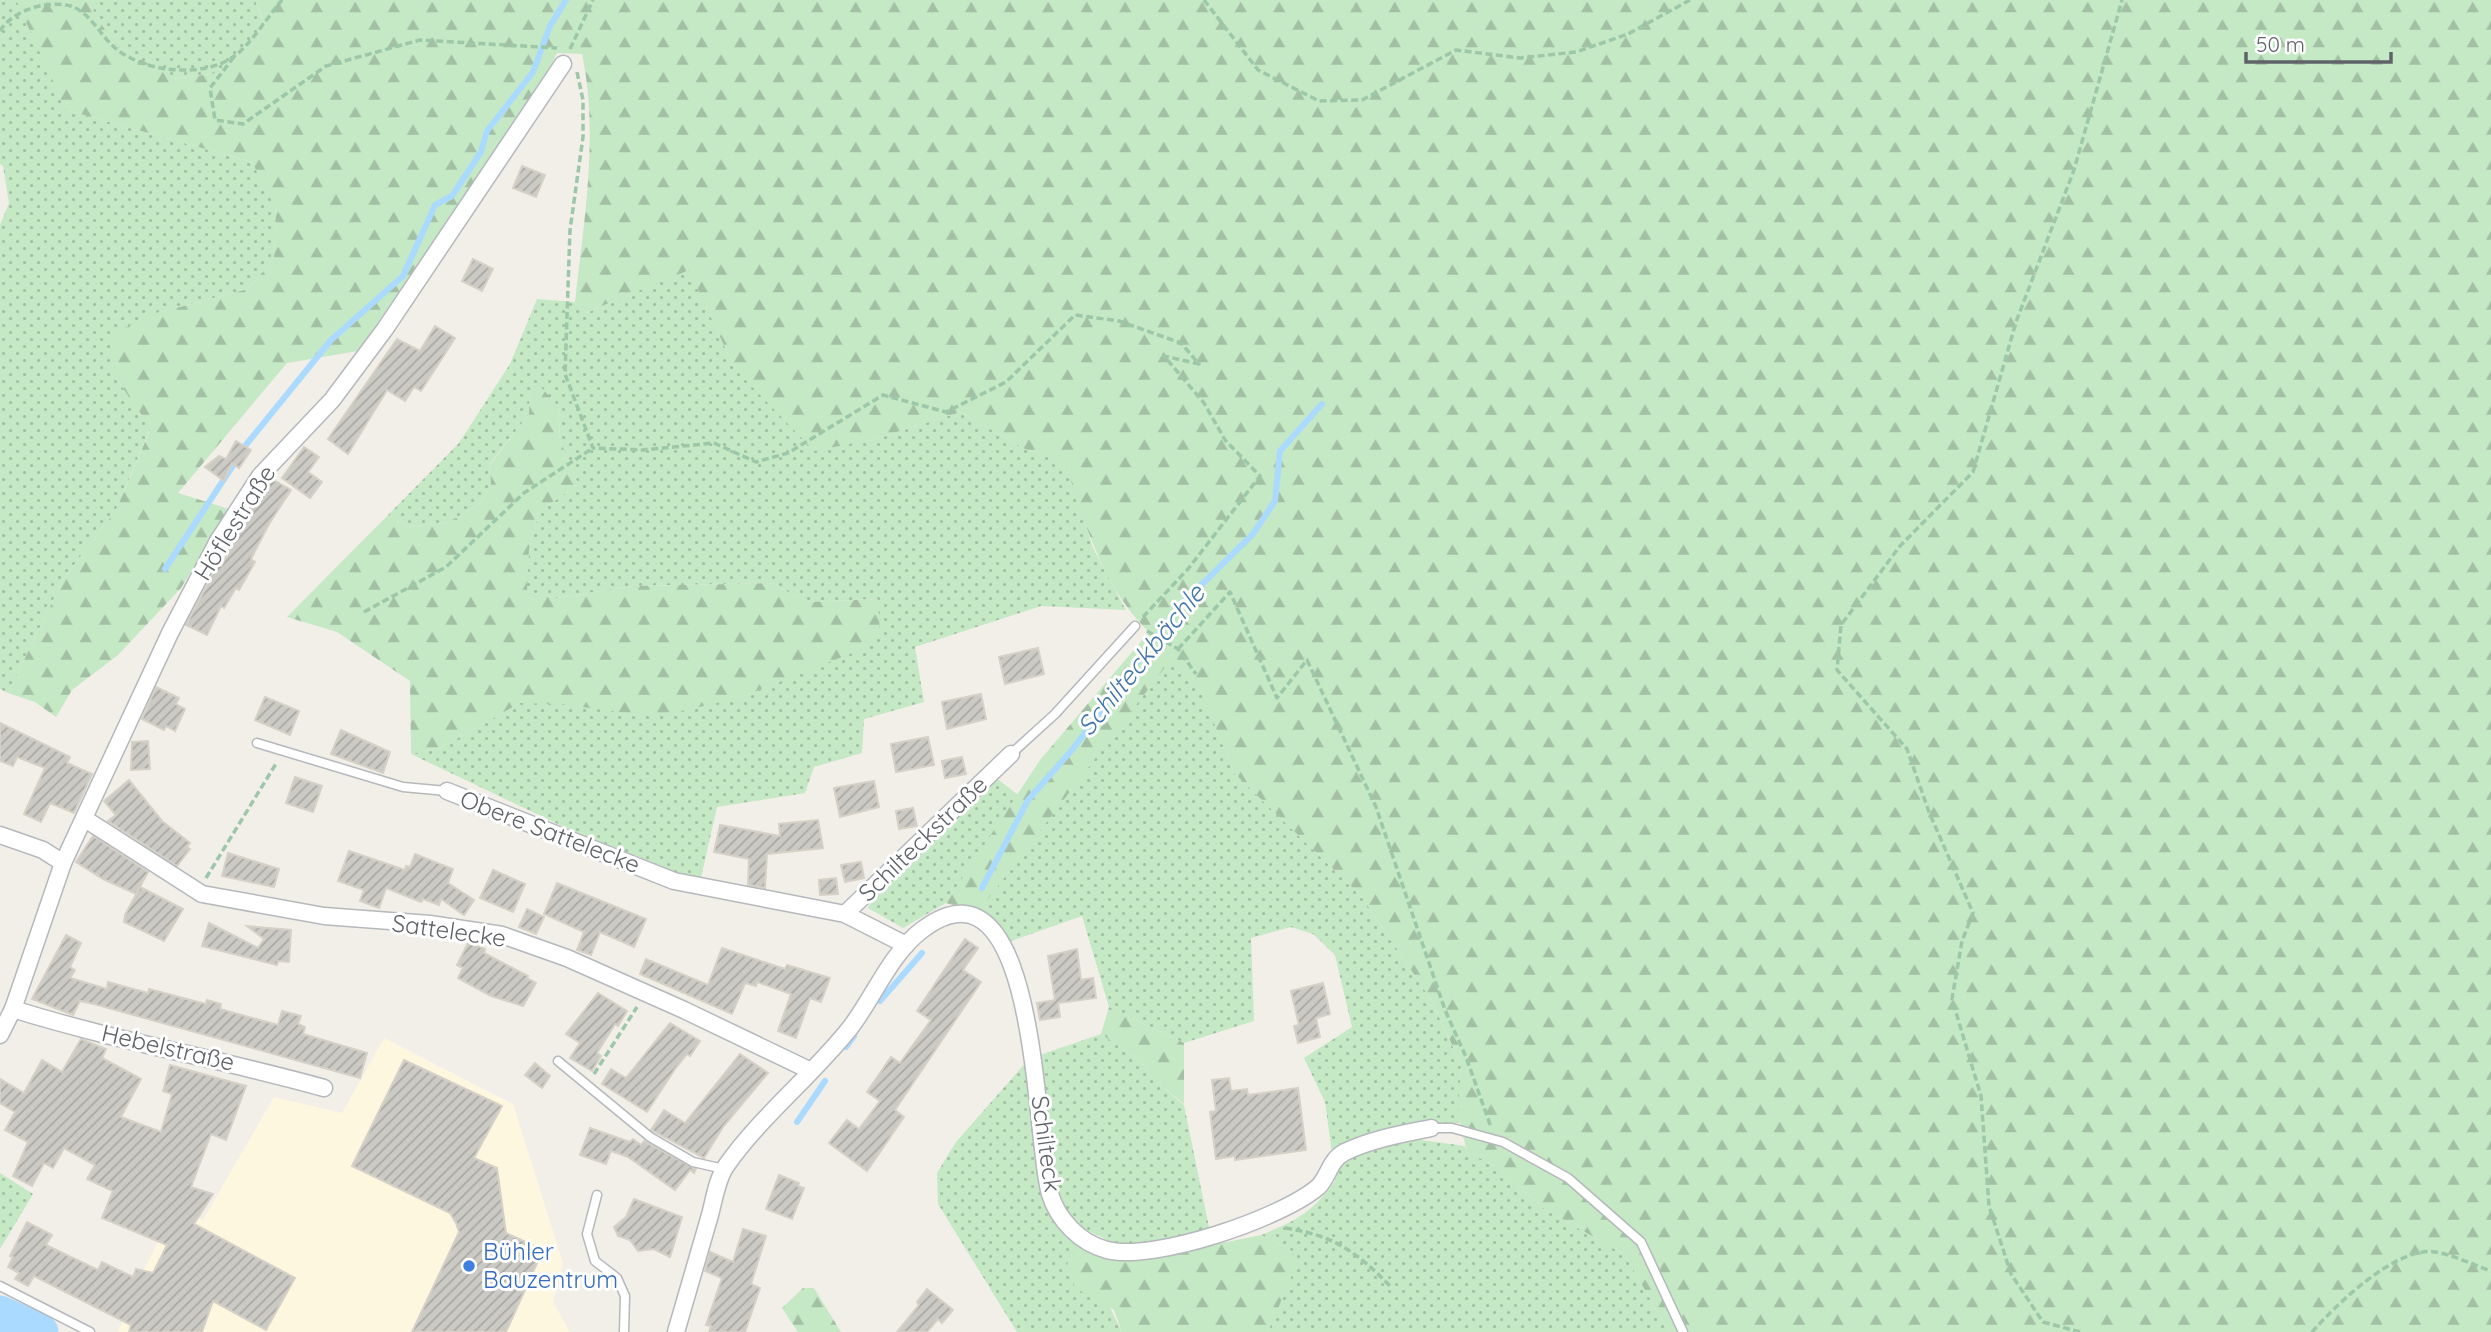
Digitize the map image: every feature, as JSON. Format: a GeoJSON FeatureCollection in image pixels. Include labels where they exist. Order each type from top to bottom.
{"type":"FeatureCollection","features":[{"type":"Feature","properties":{"kind":"street","name":"Höflestraße"},"geometry":{"type":"LineString","coordinates":[[0,1035],[13,1009],[62,863],[85,819],[170,633],[218,541],[260,476],[332,400],[385,329],[563,64]]}},
{"type":"Feature","properties":{"kind":"street","name":"Schilteckstraße"},"geometry":{"type":"LineString","coordinates":[[906,945],[845,914],[1012,754]]}},
{"type":"Feature","properties":{"kind":"street","name":"Obere Sattelecke"},"geometry":{"type":"LineString","coordinates":[[447,791],[674,881],[845,914]]}},
{"type":"Feature","properties":{"kind":"street","name":"Sattelecke"},"geometry":{"type":"LineString","coordinates":[[85,819],[199,892],[324,916],[430,925],[502,935],[566,958],[646,993],[809,1070]]}},
{"type":"Feature","properties":{"kind":"street"},"geometry":{"type":"LineString","coordinates":[[0,835],[43,850],[62,863]]}},
{"type":"Feature","properties":{"kind":"street","name":"Schilteck"},"geometry":{"type":"LineString","coordinates":[[906,945],[944,915],[958,911],[976,917],[993,931],[1007,958],[1026,1009],[1049,1193],[1064,1222],[1087,1241],[1106,1250],[1130,1253],[1217,1235],[1292,1204],[1320,1185],[1335,1158],[1343,1153],[1388,1137],[1431,1128]]}},
{"type":"Feature","properties":{"kind":"street"},"geometry":{"type":"LineString","coordinates":[[676,1332],[724,1168],[809,1070],[834,1048],[906,945]]}},
{"type":"Feature","properties":{"kind":"street","name":"Hebelstraße"},"geometry":{"type":"LineString","coordinates":[[13,1009],[64,1025],[201,1055],[324,1088]]}},
{"type":"Feature","properties":{"kind":"lane","name":"Schilteckstraße"},"geometry":{"type":"LineString","coordinates":[[1012,754],[1055,714],[1135,626]]}},
{"type":"Feature","properties":{"kind":"lane","name":"Obere Sattelecke"},"geometry":{"type":"LineString","coordinates":[[257,743],[403,787],[447,791]]}},
{"type":"Feature","properties":{"kind":"lane"},"geometry":{"type":"LineString","coordinates":[[558,1061],[588,1083],[650,1137],[692,1163],[724,1168]]}},
{"type":"Feature","properties":{"kind":"lane"},"geometry":{"type":"LineString","coordinates":[[1431,1128],[1452,1128],[1503,1142],[1568,1178],[1641,1242],[1683,1332]]}},
{"type":"Feature","properties":{"kind":"lane"},"geometry":{"type":"LineString","coordinates":[[597,1195],[587,1234],[595,1261],[617,1278],[625,1296],[624,1332]]}},
{"type":"Feature","properties":{"kind":"lane"},"geometry":{"type":"LineString","coordinates":[[0,1286],[90,1332]]}},
{"type":"Feature","properties":{"kind":"path"},"geometry":{"type":"LineString","coordinates":[[282,0],[210,88],[215,120],[243,124],[326,66],[420,40],[556,48]]}},
{"type":"Feature","properties":{"kind":"path"},"geometry":{"type":"LineString","coordinates":[[593,0],[563,64],[576,68],[583,100],[583,137],[570,230],[565,374],[593,448]]}},
{"type":"Feature","properties":{"kind":"path"},"geometry":{"type":"LineString","coordinates":[[1204,0],[1258,70],[1320,101],[1362,100],[1456,50],[1520,58],[1576,52],[1628,34],[1690,0]]}},
{"type":"Feature","properties":{"kind":"path"},"geometry":{"type":"LineString","coordinates":[[2080,1332],[2043,1322],[2011,1274],[1989,1206],[1981,1096],[1952,999],[1962,942],[1973,913],[1929,811],[1907,750],[1838,670],[1841,625],[1900,546],[1973,472],[2016,322],[2074,170],[2122,0]]}},
{"type":"Feature","properties":{"kind":"path"},"geometry":{"type":"LineString","coordinates":[[0,32],[6,22],[34,6],[71,6],[96,24],[113,47],[169,71],[197,69],[234,57]]}},
{"type":"Feature","properties":{"kind":"path"},"geometry":{"type":"LineString","coordinates":[[365,612],[446,567],[524,493],[593,448],[643,450],[714,443],[755,462],[788,453],[883,395],[946,412],[1006,382],[1074,315],[1119,321],[1181,343],[1199,364],[1164,356],[1204,403],[1226,440],[1260,476],[1188,569],[1135,626]]}},
{"type":"Feature","properties":{"kind":"path"},"geometry":{"type":"LineString","coordinates":[[1178,649],[1230,592],[1277,698],[1307,660],[1376,807],[1444,1010],[1466,1057],[1495,1141]]}},
{"type":"Feature","properties":{"kind":"path"},"geometry":{"type":"LineString","coordinates":[[1154,633],[1178,649],[1196,674]]}},
{"type":"Feature","properties":{"kind":"path"},"geometry":{"type":"LineString","coordinates":[[199,892],[272,768],[287,750]]}},
{"type":"Feature","properties":{"kind":"path"},"geometry":{"type":"LineString","coordinates":[[588,1083],[646,993]]}},
{"type":"Feature","properties":{"kind":"path"},"geometry":{"type":"LineString","coordinates":[[1284,1227],[1307,1231],[1337,1242],[1361,1256],[1390,1286]]}},
{"type":"Feature","properties":{"kind":"path"},"geometry":{"type":"LineString","coordinates":[[2312,1332],[2339,1301],[2393,1262],[2432,1251],[2491,1271]]}},
{"type":"Feature","properties":{"kind":"shaded area"},"geometry":{"type":"Polygon","coordinates":[[[384,1038],[513,1104],[563,1263],[553,1302],[570,1332],[118,1332],[136,1286],[136,1269],[143,1271],[176,1207],[203,1220],[274,1097],[342,1113],[384,1038]]]}},
{"type":"Feature","properties":{"kind":"green space"},"geometry":{"type":"Polygon","coordinates":[[[0,0],[16,0],[20,4],[66,110],[252,162],[276,208],[274,259],[248,289],[157,313],[115,377],[151,427],[116,510],[64,578],[8,693],[0,689],[0,225],[9,203],[3,166],[0,164],[0,0]]]}},
{"type":"Feature","properties":{"kind":"green space"},"geometry":{"type":"Polygon","coordinates":[[[16,0],[87,0],[113,43],[174,79],[218,73],[249,50],[266,28],[256,2],[258,0],[2491,0],[2491,1332],[1669,1332],[1625,1255],[1543,1208],[1494,1165],[1467,1152],[1458,1115],[1461,1064],[1430,998],[1362,897],[1234,773],[1202,693],[1172,658],[978,912],[946,903],[1040,760],[1149,632],[1119,595],[1107,574],[1088,531],[1065,462],[1025,449],[961,412],[874,439],[814,451],[735,369],[689,270],[585,313],[575,302],[590,146],[587,84],[582,54],[557,53],[542,84],[358,351],[287,363],[178,493],[229,509],[181,588],[118,655],[72,690],[56,717],[35,702],[8,693],[64,578],[116,510],[151,428],[115,377],[111,334],[157,313],[248,289],[274,259],[276,209],[252,162],[66,110],[16,0]]]}},
{"type":"Feature","properties":{"kind":"green space"},"geometry":{"type":"Polygon","coordinates":[[[87,0],[258,0],[256,3],[266,28],[249,50],[218,73],[173,79],[113,43],[87,0]]]}},
{"type":"Feature","properties":{"kind":"green space"},"geometry":{"type":"Polygon","coordinates":[[[689,269],[735,369],[874,439],[961,412],[1025,449],[1066,462],[1093,548],[1126,610],[1041,606],[915,647],[924,702],[864,719],[862,753],[814,767],[805,793],[717,807],[700,882],[566,828],[411,754],[440,748],[520,703],[739,698],[781,681],[878,599],[809,602],[770,583],[633,586],[556,598],[526,591],[529,549],[539,512],[578,484],[560,440],[558,406],[530,392],[529,414],[490,464],[491,487],[478,506],[446,523],[408,527],[388,515],[459,443],[510,364],[537,299],[575,302],[586,313],[689,269]]]}},
{"type":"Feature","properties":{"kind":"green space"},"geometry":{"type":"Polygon","coordinates":[[[541,387],[558,406],[560,440],[578,484],[539,512],[529,549],[527,591],[556,598],[633,586],[770,583],[809,602],[878,599],[880,635],[870,646],[739,698],[655,717],[561,704],[520,703],[440,748],[411,754],[410,681],[337,632],[287,617],[388,515],[408,527],[446,523],[478,506],[491,487],[490,465],[529,414],[530,392],[541,387]]]}},
{"type":"Feature","properties":{"kind":"green space"},"geometry":{"type":"Polygon","coordinates":[[[1172,657],[1202,692],[1234,773],[1362,897],[1430,998],[1461,1064],[1459,1123],[1426,1124],[1332,1153],[1325,1102],[1304,1058],[1352,1027],[1335,955],[1313,934],[1291,927],[1251,938],[1254,1021],[1184,1043],[1109,1007],[1082,916],[1008,942],[996,926],[978,912],[1172,657]]]}},
{"type":"Feature","properties":{"kind":"green space"},"geometry":{"type":"Polygon","coordinates":[[[995,777],[1018,795],[946,903],[903,928],[868,908],[877,888],[995,777]]]}},
{"type":"Feature","properties":{"kind":"green space"},"geometry":{"type":"Polygon","coordinates":[[[1109,1007],[1184,1043],[1184,1104],[1157,1082],[1138,1059],[1101,1034],[1109,1007]]]}},
{"type":"Feature","properties":{"kind":"green space"},"geometry":{"type":"Polygon","coordinates":[[[1101,1034],[1138,1059],[1157,1082],[1184,1105],[1210,1232],[1194,1237],[1120,1246],[1076,1225],[1058,1197],[1037,1056],[1101,1034]]]}},
{"type":"Feature","properties":{"kind":"green space"},"geometry":{"type":"Polygon","coordinates":[[[1029,1059],[1042,1183],[1079,1245],[1122,1332],[1017,1332],[938,1204],[937,1173],[956,1142],[1029,1059]]]}},
{"type":"Feature","properties":{"kind":"green space"},"geometry":{"type":"Polygon","coordinates":[[[1414,1139],[1465,1146],[1467,1152],[1494,1165],[1543,1208],[1625,1255],[1669,1332],[1268,1332],[1292,1251],[1261,1235],[1294,1220],[1311,1208],[1335,1181],[1334,1168],[1372,1149],[1414,1139]]]}},
{"type":"Feature","properties":{"kind":"green space"},"geometry":{"type":"Polygon","coordinates":[[[0,1173],[33,1194],[0,1249],[0,1173]]]}},
{"type":"Feature","properties":{"kind":"green space"},"geometry":{"type":"Polygon","coordinates":[[[1261,1235],[1292,1251],[1297,1263],[1268,1332],[1122,1332],[1114,1310],[1075,1288],[1067,1264],[1079,1245],[1106,1253],[1150,1258],[1261,1235]]]}},
{"type":"Feature","properties":{"kind":"green space"},"geometry":{"type":"Polygon","coordinates":[[[803,1288],[814,1288],[841,1332],[798,1332],[782,1308],[803,1288]]]}},
{"type":"Feature","properties":{"kind":"building"},"geometry":{"type":"Polygon","coordinates":[[[522,166],[545,175],[536,197],[513,188],[522,166]]]}},
{"type":"Feature","properties":{"kind":"building"},"geometry":{"type":"Polygon","coordinates":[[[473,259],[493,269],[482,291],[462,281],[473,259]]]}},
{"type":"Feature","properties":{"kind":"building"},"geometry":{"type":"Polygon","coordinates":[[[435,326],[455,338],[421,391],[414,387],[405,401],[387,390],[348,454],[328,439],[397,339],[420,351],[435,326]]]}},
{"type":"Feature","properties":{"kind":"building"},"geometry":{"type":"Polygon","coordinates":[[[236,441],[251,450],[239,468],[232,463],[224,481],[205,467],[219,456],[226,459],[236,441]]]}},
{"type":"Feature","properties":{"kind":"building"},"geometry":{"type":"Polygon","coordinates":[[[304,447],[319,457],[308,472],[322,482],[310,498],[282,478],[304,447]]]}},
{"type":"Feature","properties":{"kind":"building"},"geometry":{"type":"Polygon","coordinates":[[[272,479],[291,490],[269,524],[251,559],[255,562],[239,590],[236,588],[224,608],[221,606],[207,635],[186,625],[218,564],[221,566],[238,536],[235,535],[240,526],[272,479]]]}},
{"type":"Feature","properties":{"kind":"building"},"geometry":{"type":"Polygon","coordinates":[[[1038,648],[1044,674],[1005,684],[999,657],[1038,648]]]}},
{"type":"Feature","properties":{"kind":"building"},"geometry":{"type":"Polygon","coordinates":[[[156,687],[179,698],[176,704],[185,709],[175,731],[166,726],[164,730],[142,719],[156,687]]]}},
{"type":"Feature","properties":{"kind":"building"},"geometry":{"type":"Polygon","coordinates":[[[981,694],[986,719],[947,729],[942,702],[981,694]]]}},
{"type":"Feature","properties":{"kind":"building"},"geometry":{"type":"Polygon","coordinates":[[[265,697],[299,711],[290,735],[255,720],[265,697]]]}},
{"type":"Feature","properties":{"kind":"building"},"geometry":{"type":"Polygon","coordinates":[[[0,723],[70,757],[67,763],[92,774],[74,813],[50,803],[41,822],[24,814],[45,768],[17,757],[13,766],[0,761],[0,723]]]}},
{"type":"Feature","properties":{"kind":"building"},"geometry":{"type":"Polygon","coordinates":[[[341,730],[390,752],[383,773],[331,754],[341,730]]]}},
{"type":"Feature","properties":{"kind":"building"},"geometry":{"type":"Polygon","coordinates":[[[928,737],[934,765],[896,772],[891,744],[928,737]]]}},
{"type":"Feature","properties":{"kind":"building"},"geometry":{"type":"Polygon","coordinates":[[[148,741],[150,769],[131,770],[132,742],[148,741]]]}},
{"type":"Feature","properties":{"kind":"building"},"geometry":{"type":"Polygon","coordinates":[[[962,757],[966,774],[945,778],[942,761],[962,757]]]}},
{"type":"Feature","properties":{"kind":"building"},"geometry":{"type":"Polygon","coordinates":[[[295,777],[322,786],[313,812],[286,803],[295,777]]]}},
{"type":"Feature","properties":{"kind":"building"},"geometry":{"type":"Polygon","coordinates":[[[129,780],[162,821],[190,843],[187,847],[190,849],[177,866],[108,821],[116,815],[104,801],[129,780]]]}},
{"type":"Feature","properties":{"kind":"building"},"geometry":{"type":"Polygon","coordinates":[[[874,781],[879,807],[840,817],[834,788],[874,781]]]}},
{"type":"Feature","properties":{"kind":"building"},"geometry":{"type":"Polygon","coordinates":[[[913,808],[917,826],[899,829],[896,811],[913,808]]]}},
{"type":"Feature","properties":{"kind":"building"},"geometry":{"type":"Polygon","coordinates":[[[818,820],[823,848],[767,854],[765,888],[748,885],[749,859],[714,852],[720,825],[780,836],[779,824],[818,820]]]}},
{"type":"Feature","properties":{"kind":"building"},"geometry":{"type":"Polygon","coordinates":[[[93,836],[148,872],[136,894],[103,879],[76,862],[93,836]]]}},
{"type":"Feature","properties":{"kind":"building"},"geometry":{"type":"Polygon","coordinates":[[[349,851],[405,870],[406,866],[410,867],[415,854],[453,869],[448,883],[474,900],[464,915],[441,899],[439,905],[423,899],[421,902],[386,888],[379,908],[360,901],[364,890],[338,881],[349,851]]]}},
{"type":"Feature","properties":{"kind":"building"},"geometry":{"type":"Polygon","coordinates":[[[228,853],[279,869],[274,887],[222,876],[228,853]]]}},
{"type":"Feature","properties":{"kind":"building"},"geometry":{"type":"Polygon","coordinates":[[[861,862],[864,878],[845,882],[841,865],[861,862]]]}},
{"type":"Feature","properties":{"kind":"building"},"geometry":{"type":"Polygon","coordinates":[[[493,870],[525,884],[513,912],[480,898],[493,870]]]}},
{"type":"Feature","properties":{"kind":"building"},"geometry":{"type":"Polygon","coordinates":[[[836,878],[838,894],[820,895],[819,880],[836,878]]]}},
{"type":"Feature","properties":{"kind":"building"},"geometry":{"type":"Polygon","coordinates":[[[557,883],[646,919],[634,947],[600,932],[591,955],[577,950],[584,932],[544,914],[557,883]]]}},
{"type":"Feature","properties":{"kind":"building"},"geometry":{"type":"Polygon","coordinates":[[[140,887],[183,909],[164,941],[124,922],[140,887]]]}},
{"type":"Feature","properties":{"kind":"building"},"geometry":{"type":"Polygon","coordinates":[[[527,909],[544,917],[536,934],[519,927],[527,909]]]}},
{"type":"Feature","properties":{"kind":"building"},"geometry":{"type":"Polygon","coordinates":[[[209,923],[258,948],[264,939],[247,926],[291,930],[289,962],[278,961],[277,965],[202,946],[209,923]]]}},
{"type":"Feature","properties":{"kind":"building"},"geometry":{"type":"Polygon","coordinates":[[[66,935],[81,943],[70,967],[75,970],[70,978],[107,989],[108,982],[148,993],[149,989],[206,1004],[207,1000],[221,1004],[220,1009],[278,1025],[282,1011],[301,1016],[298,1024],[305,1027],[303,1034],[367,1053],[360,1078],[94,1004],[80,1001],[73,1015],[32,999],[66,935]]]}},
{"type":"Feature","properties":{"kind":"building"},"geometry":{"type":"Polygon","coordinates":[[[965,939],[978,948],[963,970],[981,982],[895,1110],[904,1117],[867,1171],[829,1143],[847,1120],[859,1129],[880,1101],[867,1092],[891,1057],[900,1063],[931,1020],[917,1011],[965,939]]]}},
{"type":"Feature","properties":{"kind":"building"},"geometry":{"type":"Polygon","coordinates":[[[469,941],[485,949],[484,953],[536,983],[523,1006],[491,996],[458,978],[463,968],[457,965],[469,941]]]}},
{"type":"Feature","properties":{"kind":"building"},"geometry":{"type":"Polygon","coordinates":[[[722,948],[785,969],[787,965],[830,978],[821,1002],[810,998],[796,1038],[778,1031],[791,994],[757,982],[756,986],[745,983],[732,1014],[640,974],[646,959],[708,985],[722,948]]]}},
{"type":"Feature","properties":{"kind":"building"},"geometry":{"type":"Polygon","coordinates":[[[1077,949],[1081,980],[1093,978],[1096,998],[1058,1003],[1060,1017],[1040,1020],[1037,1003],[1055,1000],[1048,956],[1077,949]]]}},
{"type":"Feature","properties":{"kind":"building"},"geometry":{"type":"Polygon","coordinates":[[[1323,983],[1330,1014],[1316,1018],[1320,1037],[1298,1043],[1294,1026],[1299,1025],[1291,991],[1323,983]]]}},
{"type":"Feature","properties":{"kind":"building"},"geometry":{"type":"Polygon","coordinates":[[[598,993],[627,1011],[618,1026],[615,1024],[597,1053],[601,1056],[592,1071],[570,1058],[580,1043],[566,1034],[598,993]]]}},
{"type":"Feature","properties":{"kind":"building"},"geometry":{"type":"Polygon","coordinates":[[[670,1023],[700,1041],[690,1056],[687,1054],[675,1069],[647,1112],[602,1084],[611,1069],[626,1078],[670,1023]]]}},
{"type":"Feature","properties":{"kind":"building"},"geometry":{"type":"Polygon","coordinates":[[[81,1039],[106,1049],[102,1058],[141,1079],[121,1117],[161,1132],[172,1094],[163,1091],[170,1065],[246,1086],[226,1140],[211,1134],[191,1187],[213,1194],[194,1224],[295,1278],[266,1330],[213,1301],[202,1332],[129,1332],[131,1325],[34,1276],[28,1286],[15,1279],[19,1273],[8,1267],[13,1257],[10,1256],[27,1222],[52,1235],[46,1245],[98,1270],[102,1262],[133,1277],[136,1269],[153,1273],[167,1245],[102,1218],[113,1191],[87,1179],[95,1165],[64,1148],[53,1168],[44,1163],[32,1186],[13,1176],[28,1142],[5,1130],[15,1112],[0,1103],[0,1079],[24,1093],[42,1060],[62,1072],[81,1039]]]}},
{"type":"Feature","properties":{"kind":"building"},"geometry":{"type":"Polygon","coordinates":[[[740,1054],[768,1073],[723,1127],[704,1158],[651,1130],[664,1110],[685,1123],[740,1054]]]}},
{"type":"Feature","properties":{"kind":"building"},"geometry":{"type":"Polygon","coordinates":[[[404,1060],[502,1106],[474,1158],[497,1168],[506,1233],[543,1250],[506,1332],[412,1332],[459,1232],[456,1223],[450,1213],[352,1166],[404,1060]]]}},
{"type":"Feature","properties":{"kind":"building"},"geometry":{"type":"Polygon","coordinates":[[[535,1063],[550,1076],[542,1088],[525,1075],[535,1063]]]}},
{"type":"Feature","properties":{"kind":"building"},"geometry":{"type":"Polygon","coordinates":[[[1229,1078],[1231,1091],[1247,1089],[1248,1095],[1298,1088],[1306,1150],[1235,1160],[1235,1156],[1216,1159],[1210,1112],[1216,1111],[1212,1080],[1229,1078]]]}},
{"type":"Feature","properties":{"kind":"building"},"geometry":{"type":"Polygon","coordinates":[[[590,1128],[630,1142],[633,1139],[641,1145],[644,1141],[696,1169],[694,1173],[690,1170],[675,1190],[628,1157],[611,1151],[606,1164],[580,1155],[590,1128]]]}},
{"type":"Feature","properties":{"kind":"building"},"geometry":{"type":"Polygon","coordinates":[[[779,1175],[799,1183],[798,1186],[804,1188],[792,1219],[766,1209],[779,1175]]]}},
{"type":"Feature","properties":{"kind":"building"},"geometry":{"type":"Polygon","coordinates":[[[634,1199],[682,1217],[670,1257],[654,1249],[638,1251],[630,1240],[618,1236],[614,1227],[626,1217],[634,1199]]]}},
{"type":"Feature","properties":{"kind":"building"},"geometry":{"type":"Polygon","coordinates":[[[743,1229],[766,1236],[751,1284],[760,1288],[745,1332],[709,1332],[711,1326],[706,1325],[722,1278],[705,1271],[710,1252],[733,1262],[743,1229]]]}},
{"type":"Feature","properties":{"kind":"building"},"geometry":{"type":"Polygon","coordinates":[[[927,1289],[953,1310],[942,1323],[938,1319],[927,1332],[897,1332],[919,1305],[917,1302],[927,1289]]]}},
{"type":"Feature","properties":{"kind":"waterway"},"geometry":{"type":"LineString","coordinates":[[245,446],[331,340],[403,276],[435,205],[452,196],[481,152],[487,131],[533,72],[550,26],[566,0]]}},
{"type":"Feature","properties":{"kind":"waterway","name":"Schilteckbächle"},"geometry":{"type":"LineString","coordinates":[[982,888],[1028,800],[1072,750],[1179,607],[1253,534],[1275,501],[1280,451],[1322,404]]}},
{"type":"Feature","properties":{"kind":"waterway"},"geometry":{"type":"LineString","coordinates":[[165,569],[234,464]]}},
{"type":"Feature","properties":{"kind":"waterway","name":"Schilteckbächle"},"geometry":{"type":"LineString","coordinates":[[880,1001],[922,953]]}},
{"type":"Feature","properties":{"kind":"waterway","name":"Schilteckbächle"},"geometry":{"type":"LineString","coordinates":[[846,1047],[854,1036]]}},
{"type":"Feature","properties":{"kind":"waterway","name":"Schilteckbächle"},"geometry":{"type":"LineString","coordinates":[[797,1122],[825,1081]]}},
{"type":"Feature","properties":{"kind":"waterway"},"geometry":{"type":"LineString","coordinates":[[0,1313],[41,1332]]}},
{"type":"Feature","properties":{"kind":"place","name":"Bühler Bauzentrum"},"geometry":{"type":"Point","coordinates":[469,1266]}}]}
